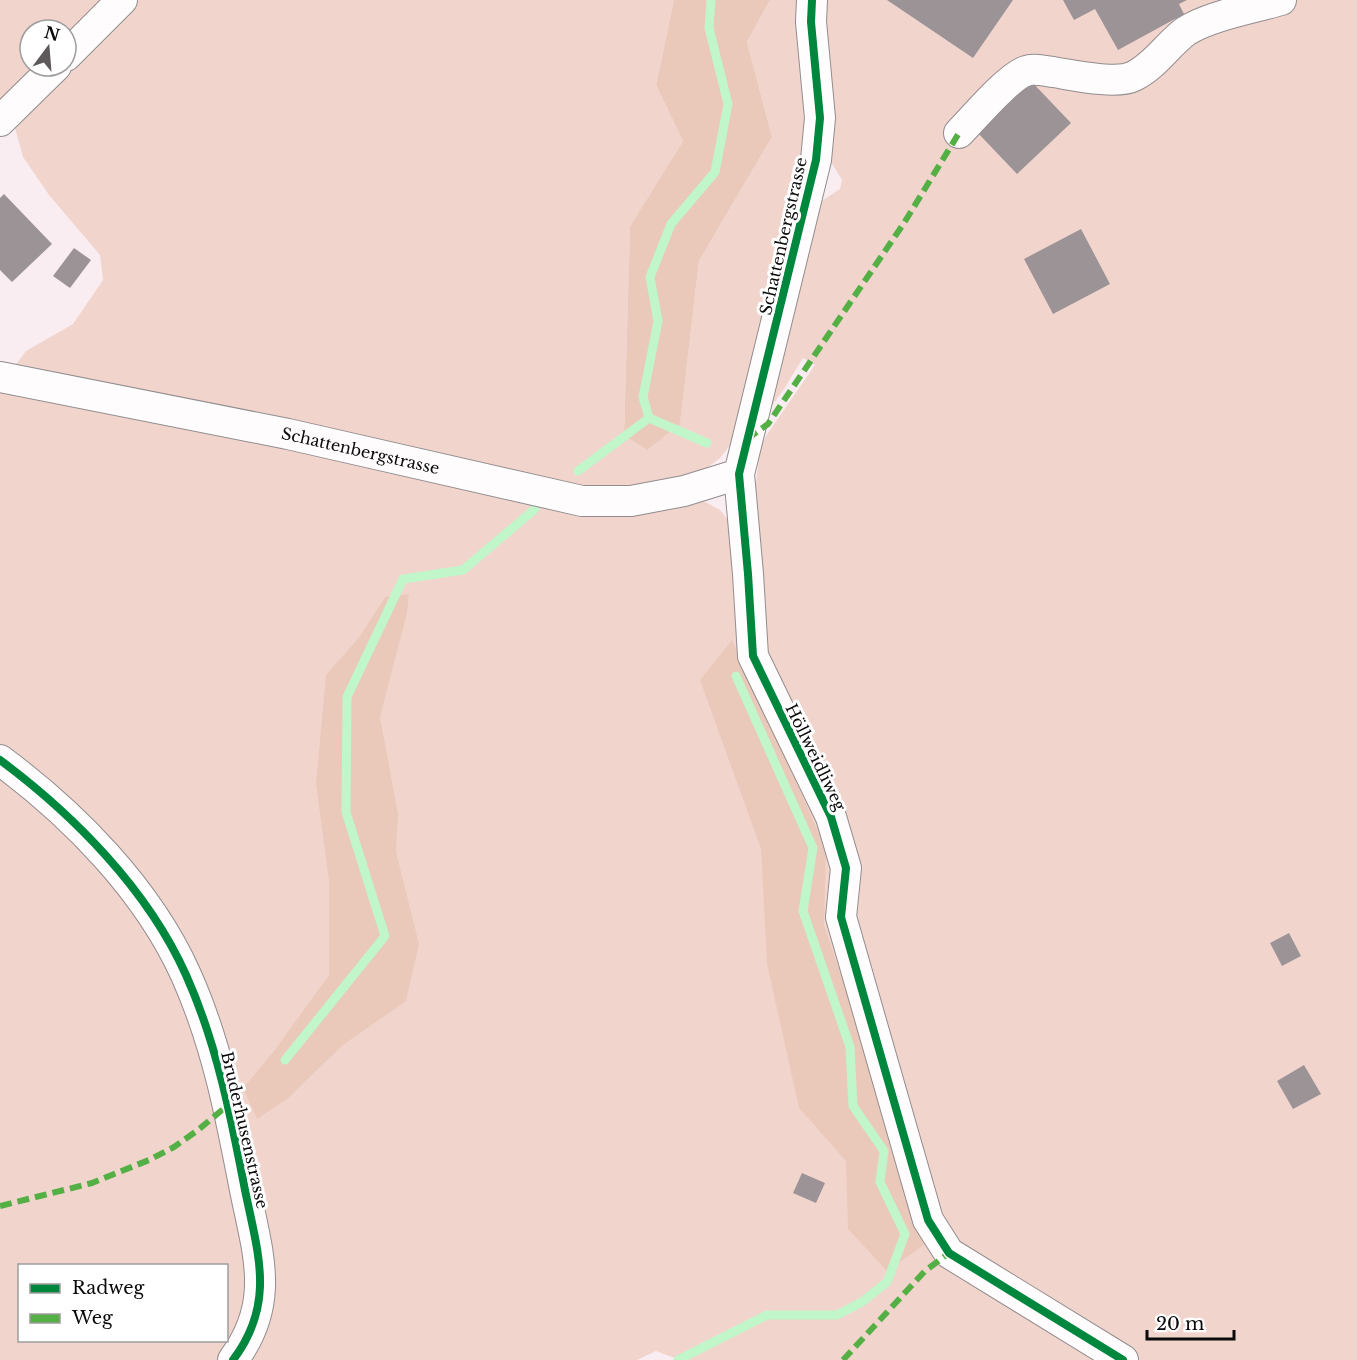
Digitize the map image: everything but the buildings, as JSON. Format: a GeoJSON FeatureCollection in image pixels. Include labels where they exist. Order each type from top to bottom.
{"type":"FeatureCollection","features":[{"type":"Feature","properties":{"kind":"street"},"geometry":{"type":"LineString","coordinates":[[78,44],[122,0]]}},
{"type":"Feature","properties":{"kind":"street","name":"Schattenbergstrasse"},"geometry":{"type":"LineString","coordinates":[[0,377],[288,434],[582,501],[631,501],[684,491],[739,474],[816,160],[820,118],[811,22],[812,0]]}},
{"type":"Feature","properties":{"kind":"street"},"geometry":{"type":"LineString","coordinates":[[959,133],[1013,78],[1026,71],[1038,70],[1123,80],[1134,76],[1148,66],[1183,33],[1194,26],[1281,0]]}},
{"type":"Feature","properties":{"kind":"street"},"geometry":{"type":"LineString","coordinates":[[0,121],[44,78]]}},
{"type":"Feature","properties":{"kind":"street","name":"Höllweidliweg"},"geometry":{"type":"LineString","coordinates":[[739,474],[753,656],[831,817],[846,868],[842,917],[928,1220],[949,1253],[1123,1360]]}},
{"type":"Feature","properties":{"kind":"street","name":"Bruderhusenstrasse"},"geometry":{"type":"LineString","coordinates":[[0,760],[64,813],[126,881],[165,936],[195,997],[219,1069],[235,1135],[257,1253],[260,1289],[257,1313],[245,1342],[233,1360]]}},
{"type":"Feature","properties":{"kind":"shaded area"},"geometry":{"type":"Polygon","coordinates":[[[0,0],[113,0],[78,35],[78,18],[18,18],[18,78],[35,78],[0,112],[0,0]]]}},
{"type":"Feature","properties":{"kind":"shaded area"},"geometry":{"type":"Polygon","coordinates":[[[132,0],[674,0],[656,85],[683,141],[630,228],[624,435],[680,423],[699,261],[772,137],[747,42],[770,0],[803,0],[811,150],[738,435],[720,458],[703,471],[700,499],[720,510],[732,525],[755,492],[760,449],[766,436],[815,365],[803,358],[762,419],[814,206],[840,189],[842,180],[826,154],[819,0],[1357,0],[1357,1360],[674,1360],[675,1358],[656,1351],[637,1360],[0,1360],[0,381],[26,351],[73,324],[103,280],[100,255],[49,195],[23,157],[15,128],[17,118],[56,78],[78,78],[78,55],[132,0]]]}},
{"type":"Feature","properties":{"kind":"shaded area"},"geometry":{"type":"Polygon","coordinates":[[[674,0],[770,0],[747,42],[772,137],[699,261],[680,424],[647,450],[624,435],[630,227],[683,141],[656,85],[674,0]]]}},
{"type":"Feature","properties":{"kind":"shaded area"},"geometry":{"type":"Polygon","coordinates":[[[409,594],[407,613],[380,717],[398,814],[396,852],[419,944],[406,1001],[343,1045],[287,1099],[257,1119],[243,1088],[274,1051],[329,975],[329,880],[316,784],[326,675],[360,636],[385,597],[409,594]]]}},
{"type":"Feature","properties":{"kind":"shaded area"},"geometry":{"type":"Polygon","coordinates":[[[732,640],[826,849],[824,925],[873,1071],[924,1245],[887,1271],[848,1229],[846,1161],[799,1108],[767,964],[761,849],[700,680],[732,640]]]}},
{"type":"Feature","properties":{"kind":"waterway"},"geometry":{"type":"LineString","coordinates":[[649,418],[643,397],[658,321],[650,277],[671,224],[715,172],[728,104],[709,28],[711,0]]}},
{"type":"Feature","properties":{"kind":"waterway"},"geometry":{"type":"LineString","coordinates":[[649,418],[707,443]]}},
{"type":"Feature","properties":{"kind":"waterway"},"geometry":{"type":"LineString","coordinates":[[578,471],[649,418]]}},
{"type":"Feature","properties":{"kind":"waterway"},"geometry":{"type":"LineString","coordinates":[[285,1060],[385,936],[346,812],[347,697],[403,579],[463,570],[535,509]]}},
{"type":"Feature","properties":{"kind":"waterway"},"geometry":{"type":"LineString","coordinates":[[678,1360],[767,1315],[837,1315],[862,1302],[887,1282],[905,1234],[880,1182],[884,1151],[853,1106],[850,1047],[803,911],[813,848],[736,676]]}},
{"type":"Feature","properties":{"kind":"marked path"},"geometry":{"type":"LineString","coordinates":[[747,439],[768,424],[904,223],[959,133]]}},
{"type":"Feature","properties":{"kind":"marked path"},"geometry":{"type":"LineString","coordinates":[[0,1206],[92,1183],[149,1160],[174,1147],[228,1105]]}},
{"type":"Feature","properties":{"kind":"marked path"},"geometry":{"type":"LineString","coordinates":[[843,1360],[925,1271],[949,1253]]}},
{"type":"Feature","properties":{"kind":"cycle path"},"geometry":{"type":"LineString","coordinates":[[812,0],[811,22],[820,118],[816,160],[739,474],[753,656],[831,817],[846,868],[841,917],[928,1220],[949,1253],[1123,1360]]}},
{"type":"Feature","properties":{"kind":"cycle path"},"geometry":{"type":"LineString","coordinates":[[0,760],[55,805],[106,856],[130,884],[170,944],[197,1001],[222,1081],[258,1257],[260,1278],[255,1318],[233,1360]]}}]}
